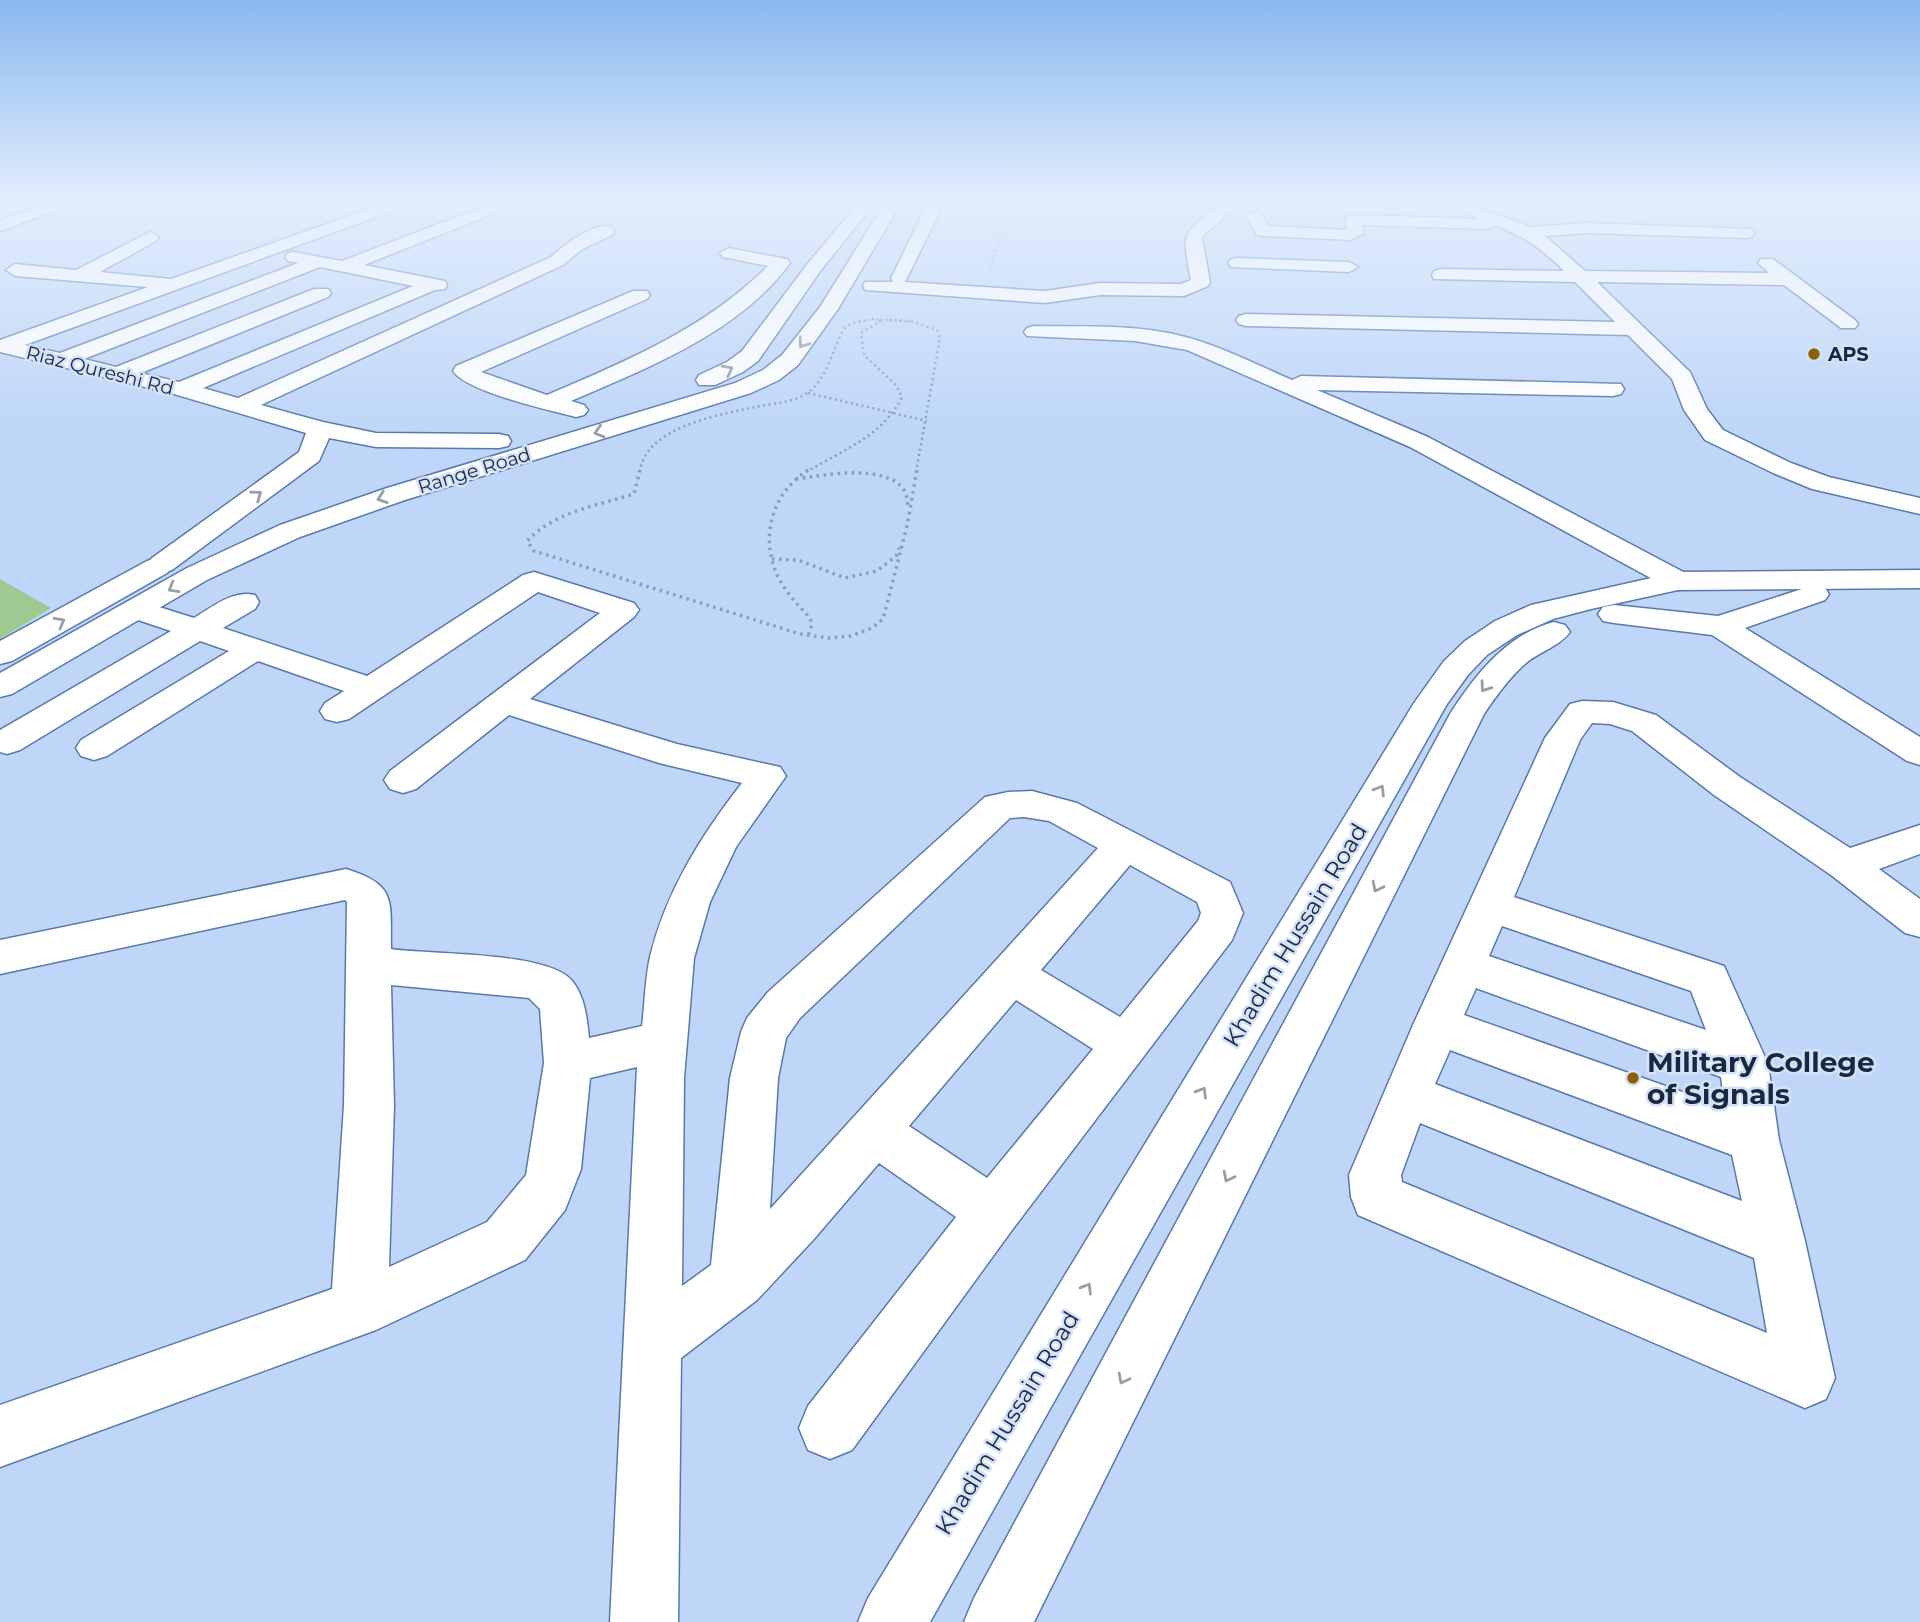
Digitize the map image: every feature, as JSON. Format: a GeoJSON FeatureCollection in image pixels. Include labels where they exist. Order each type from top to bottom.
{"type":"FeatureCollection","features":[{"type":"Feature","properties":{"kind":"street"},"geometry":{"type":"LineString","coordinates":[[125,279],[173,284]]}},
{"type":"Feature","properties":{"kind":"street","name":"Riaz Qureshi Rd"},"geometry":{"type":"LineString","coordinates":[[1,345],[188,279]]}},
{"type":"Feature","properties":{"kind":"street"},"geometry":{"type":"LineString","coordinates":[[62,360],[274,279]]}},
{"type":"Feature","properties":{"kind":"street"},"geometry":{"type":"LineString","coordinates":[[408,279],[483,294]]}},
{"type":"Feature","properties":{"kind":"street"},"geometry":{"type":"LineString","coordinates":[[239,406],[517,279]]}},
{"type":"Feature","properties":{"kind":"street"},"geometry":{"type":"LineString","coordinates":[[550,402],[632,366],[710,326],[758,290],[768,279]]}},
{"type":"Feature","properties":{"kind":"street"},"geometry":{"type":"LineString","coordinates":[[380,474],[703,382],[735,367],[750,356],[806,279]]}},
{"type":"Feature","properties":{"kind":"street","name":"Range Road"},"geometry":{"type":"LineString","coordinates":[[0,687],[197,574],[256,545],[322,518],[743,388],[771,375],[790,360],[847,279]]}},
{"type":"Feature","properties":{"kind":"street"},"geometry":{"type":"LineString","coordinates":[[872,286],[1057,296],[1100,289],[1173,291],[1198,286],[1202,279]]}},
{"type":"Feature","properties":{"kind":"street"},"geometry":{"type":"LineString","coordinates":[[1584,279],[1682,377],[1696,410],[1714,435],[1920,530]]}},
{"type":"Feature","properties":{"kind":"street"},"geometry":{"type":"LineString","coordinates":[[1772,279],[1788,279],[1848,324]]}},
{"type":"Feature","properties":{"kind":"street"},"geometry":{"type":"LineString","coordinates":[[265,282],[385,305]]}},
{"type":"Feature","properties":{"kind":"street"},"geometry":{"type":"LineString","coordinates":[[181,389],[434,284]]}},
{"type":"Feature","properties":{"kind":"street"},"geometry":{"type":"LineString","coordinates":[[150,293],[203,305]]}},
{"type":"Feature","properties":{"kind":"street"},"geometry":{"type":"LineString","coordinates":[[120,373],[321,293]]}},
{"type":"Feature","properties":{"kind":"street"},"geometry":{"type":"LineString","coordinates":[[588,414],[492,384],[464,371],[640,295]]}},
{"type":"Feature","properties":{"kind":"street"},"geometry":{"type":"LineString","coordinates":[[1057,296],[1060,309],[1068,313],[1164,318]]}},
{"type":"Feature","properties":{"kind":"street"},"geometry":{"type":"LineString","coordinates":[[1369,300],[1382,322]]}},
{"type":"Feature","properties":{"kind":"street"},"geometry":{"type":"LineString","coordinates":[[1246,320],[1632,329]]}},
{"type":"Feature","properties":{"kind":"street"},"geometry":{"type":"LineString","coordinates":[[326,329],[381,342]]}},
{"type":"Feature","properties":{"kind":"street"},"geometry":{"type":"LineString","coordinates":[[1034,332],[1163,338],[1194,346],[1419,442],[1678,581]]}},
{"type":"Feature","properties":{"kind":"street","name":"Riaz Qureshi Rd"},"geometry":{"type":"LineString","coordinates":[[1,345],[181,389],[320,429],[376,440],[499,441]]}},
{"type":"Feature","properties":{"kind":"street"},"geometry":{"type":"LineString","coordinates":[[1281,382],[1613,389]]}},
{"type":"Feature","properties":{"kind":"street"},"geometry":{"type":"LineString","coordinates":[[162,564],[310,456],[320,429]]}},
{"type":"Feature","properties":{"kind":"street"},"geometry":{"type":"LineString","coordinates":[[1821,483],[1920,506]]}},
{"type":"Feature","properties":{"kind":"street"},"geometry":{"type":"LineString","coordinates":[[0,654],[162,564],[238,527],[299,502]]}},
{"type":"Feature","properties":{"kind":"street","name":"Khadim Hussain Road"},"geometry":{"type":"LineString","coordinates":[[891,1613],[1424,715],[1457,668],[1476,648],[1506,628],[1542,612],[1678,581],[1920,579]]}},
{"type":"Feature","properties":{"kind":"street"},"geometry":{"type":"LineString","coordinates":[[337,711],[534,581],[623,610],[403,780]]}},
{"type":"Feature","properties":{"kind":"street"},"geometry":{"type":"LineString","coordinates":[[1614,614],[1720,626],[1814,594]]}},
{"type":"Feature","properties":{"kind":"street","name":"Khadim Hussain Road"},"geometry":{"type":"LineString","coordinates":[[998,1622],[1467,714],[1492,677],[1511,657],[1536,640],[1566,627],[1614,614],[1703,600],[1814,594],[1920,597]]}},
{"type":"Feature","properties":{"kind":"street"},"geometry":{"type":"LineString","coordinates":[[7,742],[244,602]]}},
{"type":"Feature","properties":{"kind":"street"},"geometry":{"type":"LineString","coordinates":[[137,609],[369,688]]}},
{"type":"Feature","properties":{"kind":"street"},"geometry":{"type":"LineString","coordinates":[[1720,626],[1920,753]]}},
{"type":"Feature","properties":{"kind":"street"},"geometry":{"type":"LineString","coordinates":[[94,748],[254,650]]}},
{"type":"Feature","properties":{"kind":"street"},"geometry":{"type":"LineString","coordinates":[[504,702],[672,755],[767,776],[719,841],[689,902],[672,958],[660,1078],[644,1622]]}},
{"type":"Feature","properties":{"kind":"street"},"geometry":{"type":"LineString","coordinates":[[1490,905],[1708,979],[1744,1064],[1754,1140],[1805,1378],[1377,1197],[1376,1175],[1406,1095],[1462,965],[1563,738],[1581,712],[1613,713],[1644,723],[1727,786],[1845,865],[1920,921]]}},
{"type":"Feature","properties":{"kind":"street"},"geometry":{"type":"LineString","coordinates":[[737,1280],[754,1078],[764,1032],[784,1005],[999,806],[1020,803],[1045,805],[1125,844],[1215,893],[1222,913],[1217,928],[993,1212],[830,1428]]}},
{"type":"Feature","properties":{"kind":"street"},"geometry":{"type":"LineString","coordinates":[[1845,865],[1920,839]]}},
{"type":"Feature","properties":{"kind":"street"},"geometry":{"type":"LineString","coordinates":[[652,1344],[737,1280],[794,1222],[1125,844]]}},
{"type":"Feature","properties":{"kind":"street"},"geometry":{"type":"LineString","coordinates":[[0,957],[346,884],[360,889],[368,898],[369,1105],[359,1308]]}},
{"type":"Feature","properties":{"kind":"street"},"geometry":{"type":"LineString","coordinates":[[0,1436],[359,1308],[457,1266],[506,1241],[546,1192],[555,1169],[568,1063],[563,1009],[556,993],[528,978],[419,971],[369,964]]}},
{"type":"Feature","properties":{"kind":"street"},"geometry":{"type":"LineString","coordinates":[[1462,965],[1744,1064]]}},
{"type":"Feature","properties":{"kind":"street"},"geometry":{"type":"LineString","coordinates":[[1011,974],[1125,1044]]}},
{"type":"Feature","properties":{"kind":"street"},"geometry":{"type":"LineString","coordinates":[[1436,1025],[1754,1140]]}},
{"type":"Feature","properties":{"kind":"street"},"geometry":{"type":"LineString","coordinates":[[568,1063],[664,1041]]}},
{"type":"Feature","properties":{"kind":"street"},"geometry":{"type":"LineString","coordinates":[[1406,1095],[1777,1241]]}},
{"type":"Feature","properties":{"kind":"street"},"geometry":{"type":"LineString","coordinates":[[874,1131],[993,1212]]}},
{"type":"Feature","properties":{"kind":"path"},"geometry":{"type":"LineString","coordinates":[[809,634],[812,625],[810,618],[780,582],[772,559],[772,510],[786,487],[795,479],[869,434],[894,413],[901,403],[897,385],[864,355],[861,333],[883,319]]}},
{"type":"Feature","properties":{"kind":"path"},"geometry":{"type":"LineString","coordinates":[[883,319],[922,323],[937,330],[939,335],[927,421],[907,526],[883,619],[875,628],[860,634],[827,638],[809,634],[705,605],[534,551],[527,541],[535,530],[553,520],[634,494],[640,486],[644,454],[656,442],[674,432],[692,424],[789,401],[808,393],[818,382],[845,328],[860,321],[883,319]]}},
{"type":"Feature","properties":{"kind":"path"},"geometry":{"type":"LineString","coordinates":[[808,393],[927,421]]}},
{"type":"Feature","properties":{"kind":"path"},"geometry":{"type":"LineString","coordinates":[[772,559],[798,561],[845,578],[877,571],[896,556],[901,543],[909,495],[900,484],[868,473],[850,472],[795,479]]}},
{"type":"Feature","properties":{"kind":"green space"},"geometry":{"type":"Polygon","coordinates":[[[0,579],[51,608],[0,639],[0,579]]]}},
{"type":"Feature","properties":{"kind":"place","name":"APS"},"geometry":{"type":"Point","coordinates":[1814,354]}},
{"type":"Feature","properties":{"kind":"place","name":"Military College of Signals"},"geometry":{"type":"Point","coordinates":[1633,1078]}}]}
